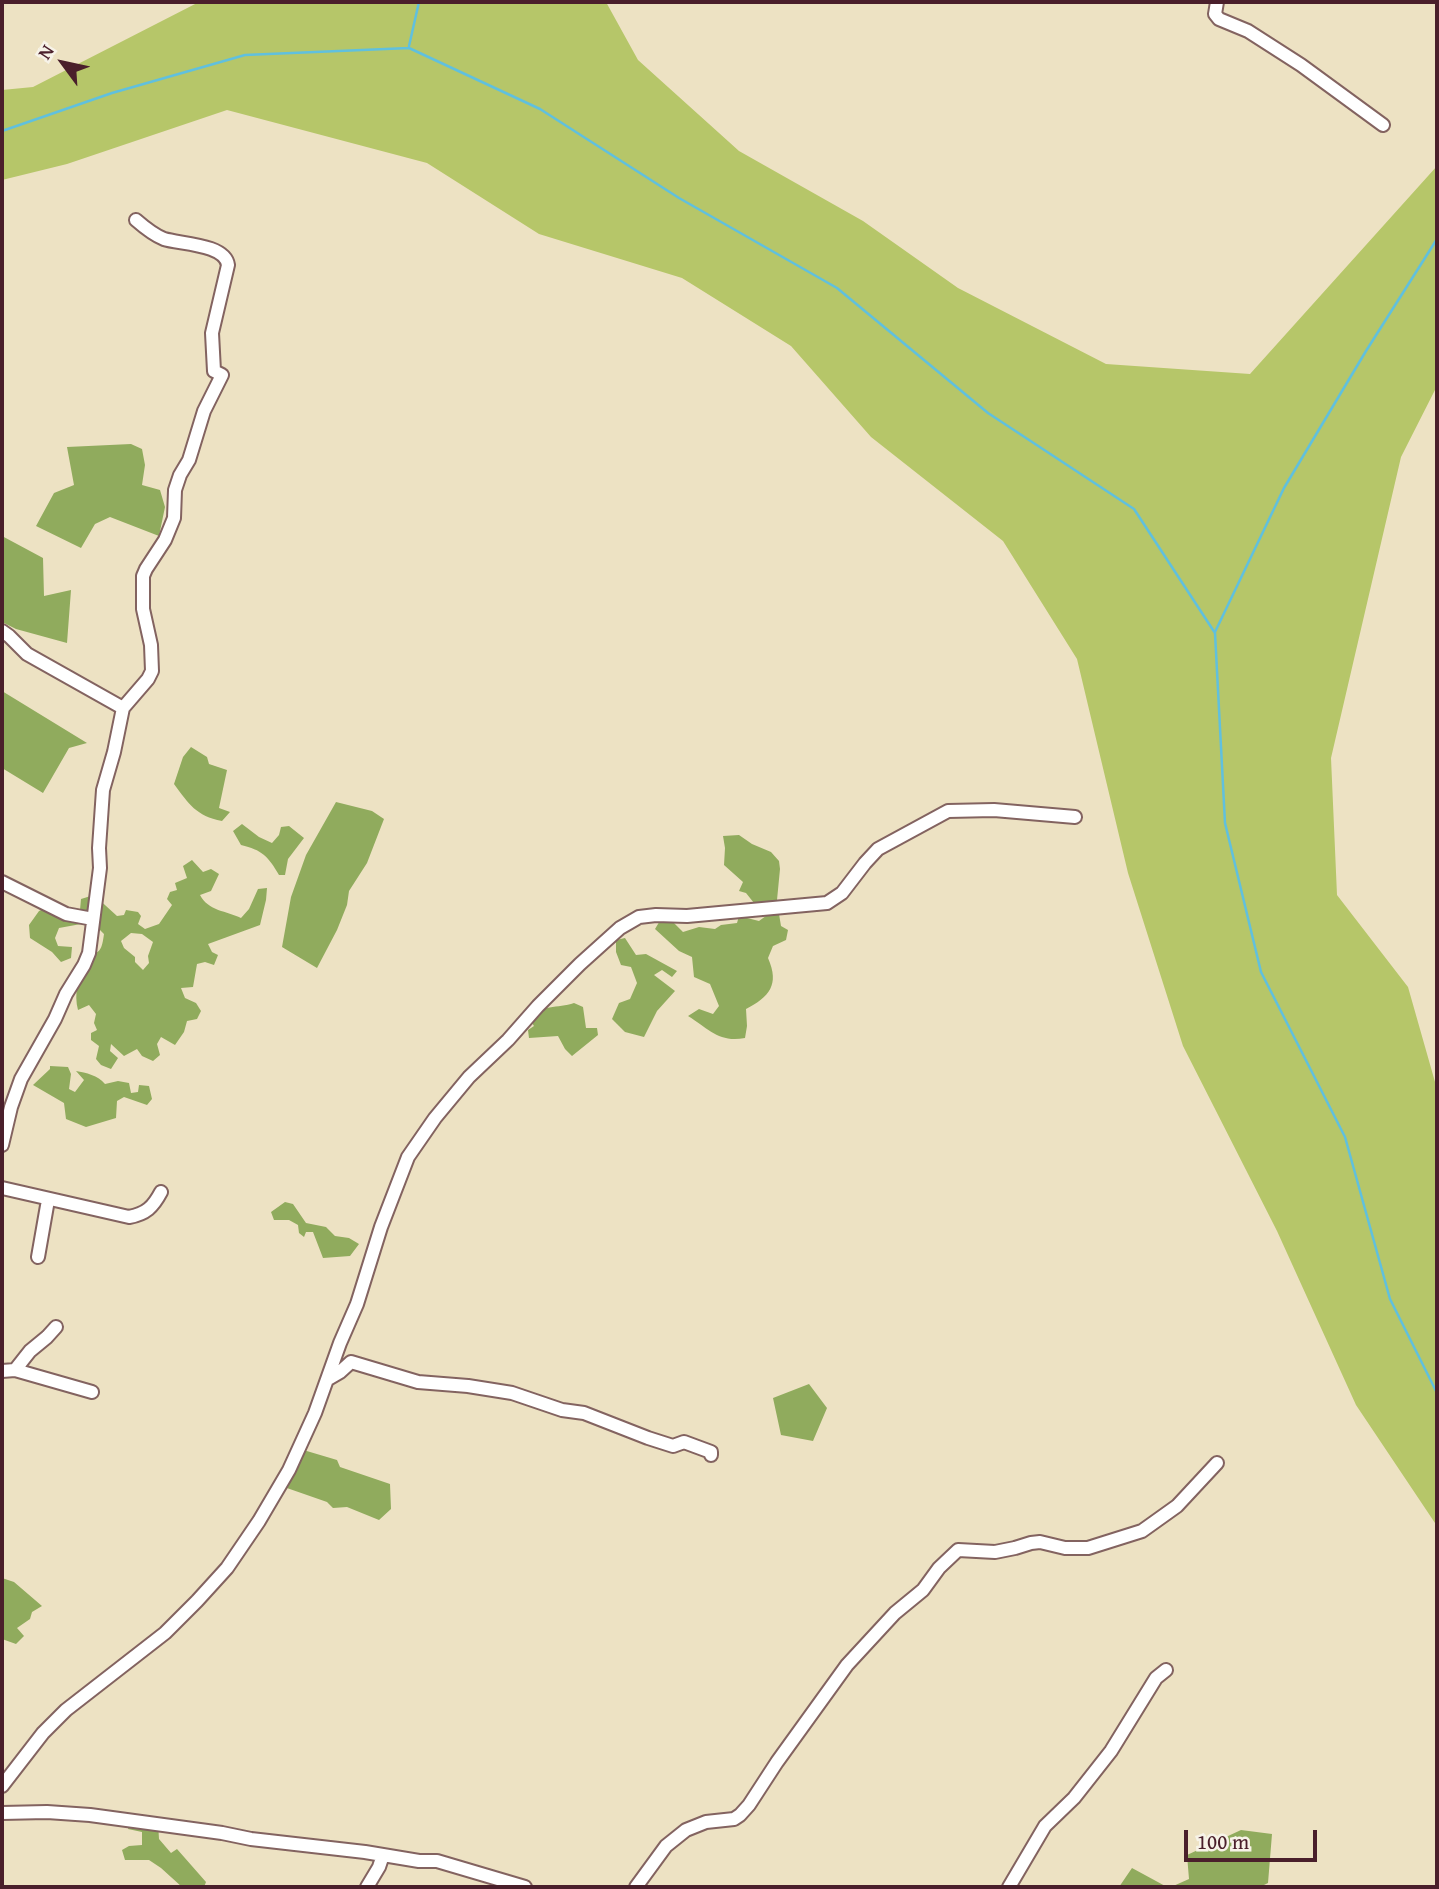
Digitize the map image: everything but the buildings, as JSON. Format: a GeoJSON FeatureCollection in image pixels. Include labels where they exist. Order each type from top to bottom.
{"type":"FeatureCollection","features":[{"type":"Feature","properties":{"kind":"street"},"geometry":{"type":"LineString","coordinates":[[1217,2],[1214,8],[1219,19],[1248,31],[1301,65],[1383,125]]}},
{"type":"Feature","properties":{"kind":"street"},"geometry":{"type":"LineString","coordinates":[[2,1145],[21,1079],[87,959],[100,868],[103,790],[123,708],[152,671],[151,645],[143,609],[143,576],[165,540],[174,517],[175,490],[180,475],[189,460],[204,411],[222,375],[214,371],[212,333],[228,260],[198,245],[163,239],[136,220]]}},
{"type":"Feature","properties":{"kind":"street"},"geometry":{"type":"LineString","coordinates":[[2,631],[27,654],[123,708]]}},
{"type":"Feature","properties":{"kind":"street"},"geometry":{"type":"LineString","coordinates":[[2,1786],[43,1733],[66,1710],[165,1633],[227,1567],[259,1521],[289,1470],[315,1413],[357,1304],[401,1172],[417,1141],[469,1077],[620,928],[639,917],[687,916],[827,902],[842,892],[878,849],[948,811],[994,810],[1075,817]]}},
{"type":"Feature","properties":{"kind":"street"},"geometry":{"type":"LineString","coordinates":[[2,882],[66,914],[93,919]]}},
{"type":"Feature","properties":{"kind":"street"},"geometry":{"type":"LineString","coordinates":[[2,1188],[129,1217],[150,1210],[161,1192]]}},
{"type":"Feature","properties":{"kind":"street"},"geometry":{"type":"LineString","coordinates":[[38,1257],[48,1200]]}},
{"type":"Feature","properties":{"kind":"street"},"geometry":{"type":"LineString","coordinates":[[8,1371],[56,1327]]}},
{"type":"Feature","properties":{"kind":"street"},"geometry":{"type":"LineString","coordinates":[[328,1379],[351,1362],[414,1382],[513,1393],[562,1410],[584,1413],[673,1446],[684,1442],[711,1452],[711,1455]]}},
{"type":"Feature","properties":{"kind":"street"},"geometry":{"type":"LineString","coordinates":[[8,1371],[92,1392]]}},
{"type":"Feature","properties":{"kind":"street"},"geometry":{"type":"LineString","coordinates":[[636,1887],[666,1846],[686,1829],[706,1822],[734,1819],[740,1815],[847,1665],[895,1613],[923,1590],[956,1551],[996,1552],[1040,1542],[1065,1548],[1088,1548],[1142,1531],[1177,1506],[1216,1463]]}},
{"type":"Feature","properties":{"kind":"street"},"geometry":{"type":"LineString","coordinates":[[1009,1887],[1045,1826],[1074,1798],[1111,1751],[1156,1678],[1167,1670]]}},
{"type":"Feature","properties":{"kind":"street"},"geometry":{"type":"LineString","coordinates":[[2,1813],[90,1815],[251,1839],[452,1864],[525,1887]]}},
{"type":"Feature","properties":{"kind":"street"},"geometry":{"type":"LineString","coordinates":[[367,1887],[383,1855]]}},
{"type":"Feature","properties":{"kind":"green space"},"geometry":{"type":"Polygon","coordinates":[[[199,2],[606,2],[638,60],[739,151],[863,221],[958,288],[1106,364],[1250,374],[1437,166],[1437,386],[1401,457],[1331,758],[1337,895],[1408,987],[1437,1089],[1437,1526],[1356,1405],[1277,1231],[1183,1046],[1128,873],[1077,659],[1003,541],[871,437],[791,346],[682,278],[539,234],[427,163],[227,110],[67,164],[2,180],[2,90],[33,87],[199,2]]]}},
{"type":"Feature","properties":{"kind":"green space"},"geometry":{"type":"Polygon","coordinates":[[[131,444],[142,449],[145,465],[142,485],[160,490],[165,507],[159,536],[110,517],[95,524],[81,548],[36,526],[54,493],[74,485],[67,447],[131,444]]]}},
{"type":"Feature","properties":{"kind":"green space"},"geometry":{"type":"Polygon","coordinates":[[[2,536],[43,558],[44,596],[71,590],[67,643],[16,629],[2,622],[2,536]]]}},
{"type":"Feature","properties":{"kind":"green space"},"geometry":{"type":"Polygon","coordinates":[[[2,691],[87,743],[69,748],[43,793],[2,768],[2,691]]]}},
{"type":"Feature","properties":{"kind":"green space"},"geometry":{"type":"Polygon","coordinates":[[[191,747],[207,757],[209,764],[227,770],[219,808],[230,812],[222,821],[199,812],[174,784],[183,757],[191,747]]]}},
{"type":"Feature","properties":{"kind":"green space"},"geometry":{"type":"Polygon","coordinates":[[[336,802],[372,811],[384,819],[367,863],[349,891],[347,905],[337,930],[317,968],[282,947],[291,897],[306,855],[336,802]]]}},
{"type":"Feature","properties":{"kind":"green space"},"geometry":{"type":"Polygon","coordinates":[[[242,824],[272,843],[279,835],[281,827],[289,826],[304,838],[288,859],[285,875],[279,875],[268,858],[241,845],[233,831],[242,824]]]}},
{"type":"Feature","properties":{"kind":"green space"},"geometry":{"type":"Polygon","coordinates":[[[739,835],[771,852],[779,861],[777,900],[761,905],[739,891],[743,882],[724,865],[723,836],[739,835]]]}},
{"type":"Feature","properties":{"kind":"green space"},"geometry":{"type":"Polygon","coordinates":[[[192,860],[203,872],[211,869],[219,874],[211,891],[200,895],[213,907],[241,918],[249,909],[258,889],[267,888],[260,925],[208,944],[212,952],[218,955],[214,965],[205,962],[197,964],[193,987],[181,988],[185,998],[196,1003],[201,1011],[197,1019],[187,1021],[184,1032],[175,1045],[161,1037],[157,1044],[160,1055],[153,1061],[142,1056],[137,1049],[124,1056],[111,1044],[110,1051],[118,1058],[111,1069],[101,1065],[96,1059],[99,1046],[91,1040],[91,1033],[97,1030],[94,1023],[96,1014],[89,1005],[78,1010],[76,998],[81,973],[101,949],[104,934],[92,922],[59,928],[55,938],[58,946],[72,947],[71,958],[61,962],[52,952],[30,938],[29,925],[39,911],[48,907],[80,910],[81,899],[94,895],[117,916],[124,915],[126,910],[138,912],[141,916],[138,924],[145,929],[159,924],[172,905],[167,899],[170,892],[177,890],[175,883],[187,878],[183,866],[192,860]],[[131,933],[121,941],[143,970],[149,963],[148,956],[153,942],[142,934],[131,933]]]}},
{"type":"Feature","properties":{"kind":"green space"},"geometry":{"type":"Polygon","coordinates":[[[770,913],[779,914],[781,926],[788,930],[786,940],[773,946],[768,958],[773,976],[770,989],[761,1000],[746,1009],[745,1038],[721,1037],[688,1016],[699,1009],[713,1014],[719,1006],[710,984],[694,977],[692,957],[679,951],[655,929],[661,919],[673,922],[683,932],[699,927],[715,929],[721,925],[737,923],[739,916],[759,921],[770,913]]]}},
{"type":"Feature","properties":{"kind":"green space"},"geometry":{"type":"Polygon","coordinates":[[[625,938],[636,955],[646,954],[677,971],[672,977],[662,970],[654,975],[675,991],[657,1011],[644,1037],[625,1032],[612,1019],[619,1003],[630,999],[637,983],[631,967],[621,965],[616,952],[616,940],[625,938]]]}},
{"type":"Feature","properties":{"kind":"green space"},"geometry":{"type":"Polygon","coordinates":[[[574,1003],[583,1007],[586,1028],[597,1028],[598,1035],[572,1056],[558,1036],[529,1038],[528,1030],[534,1026],[530,1020],[539,1011],[574,1003]]]}},
{"type":"Feature","properties":{"kind":"green space"},"geometry":{"type":"Polygon","coordinates":[[[50,1066],[68,1067],[71,1074],[69,1089],[75,1092],[84,1080],[76,1071],[95,1076],[105,1084],[118,1081],[129,1083],[131,1093],[138,1092],[139,1085],[149,1086],[152,1099],[147,1105],[124,1097],[117,1101],[116,1118],[86,1127],[66,1119],[64,1103],[33,1085],[50,1066]]]}},
{"type":"Feature","properties":{"kind":"green space"},"geometry":{"type":"Polygon","coordinates":[[[285,1202],[293,1204],[306,1223],[326,1227],[335,1236],[349,1238],[359,1244],[350,1256],[323,1258],[313,1232],[306,1232],[304,1237],[299,1233],[298,1225],[289,1220],[274,1220],[271,1212],[285,1202]]]}},
{"type":"Feature","properties":{"kind":"green space"},"geometry":{"type":"Polygon","coordinates":[[[809,1384],[827,1408],[813,1441],[781,1435],[773,1398],[809,1384]]]}},
{"type":"Feature","properties":{"kind":"green space"},"geometry":{"type":"Polygon","coordinates":[[[300,1449],[337,1460],[340,1467],[390,1484],[391,1509],[379,1520],[347,1507],[333,1508],[327,1502],[284,1487],[300,1449]]]}},
{"type":"Feature","properties":{"kind":"green space"},"geometry":{"type":"Polygon","coordinates":[[[2,1578],[14,1582],[42,1606],[32,1612],[30,1619],[17,1628],[24,1636],[16,1644],[2,1639],[2,1578]]]}},
{"type":"Feature","properties":{"kind":"green space"},"geometry":{"type":"Polygon","coordinates":[[[130,1821],[158,1823],[159,1839],[171,1853],[177,1849],[206,1882],[204,1887],[182,1887],[149,1860],[125,1860],[122,1850],[129,1846],[142,1845],[142,1832],[128,1829],[130,1821]]]}},
{"type":"Feature","properties":{"kind":"green space"},"geometry":{"type":"Polygon","coordinates":[[[1241,1830],[1272,1834],[1268,1883],[1260,1887],[1171,1887],[1189,1879],[1187,1855],[1241,1830]]]}},
{"type":"Feature","properties":{"kind":"green space"},"geometry":{"type":"Polygon","coordinates":[[[1132,1868],[1167,1887],[1119,1887],[1132,1868]]]}},
{"type":"Feature","properties":{"kind":"waterway"},"geometry":{"type":"LineString","coordinates":[[409,46],[419,2]]}},
{"type":"Feature","properties":{"kind":"waterway"},"geometry":{"type":"LineString","coordinates":[[2,131],[112,93],[245,55],[409,48],[540,109],[679,198],[837,288],[988,413],[1134,509],[1215,633],[1225,823],[1261,972],[1345,1137],[1390,1299],[1437,1393]]}},
{"type":"Feature","properties":{"kind":"waterway"},"geometry":{"type":"LineString","coordinates":[[1215,632],[1284,488],[1437,239]]}}]}
